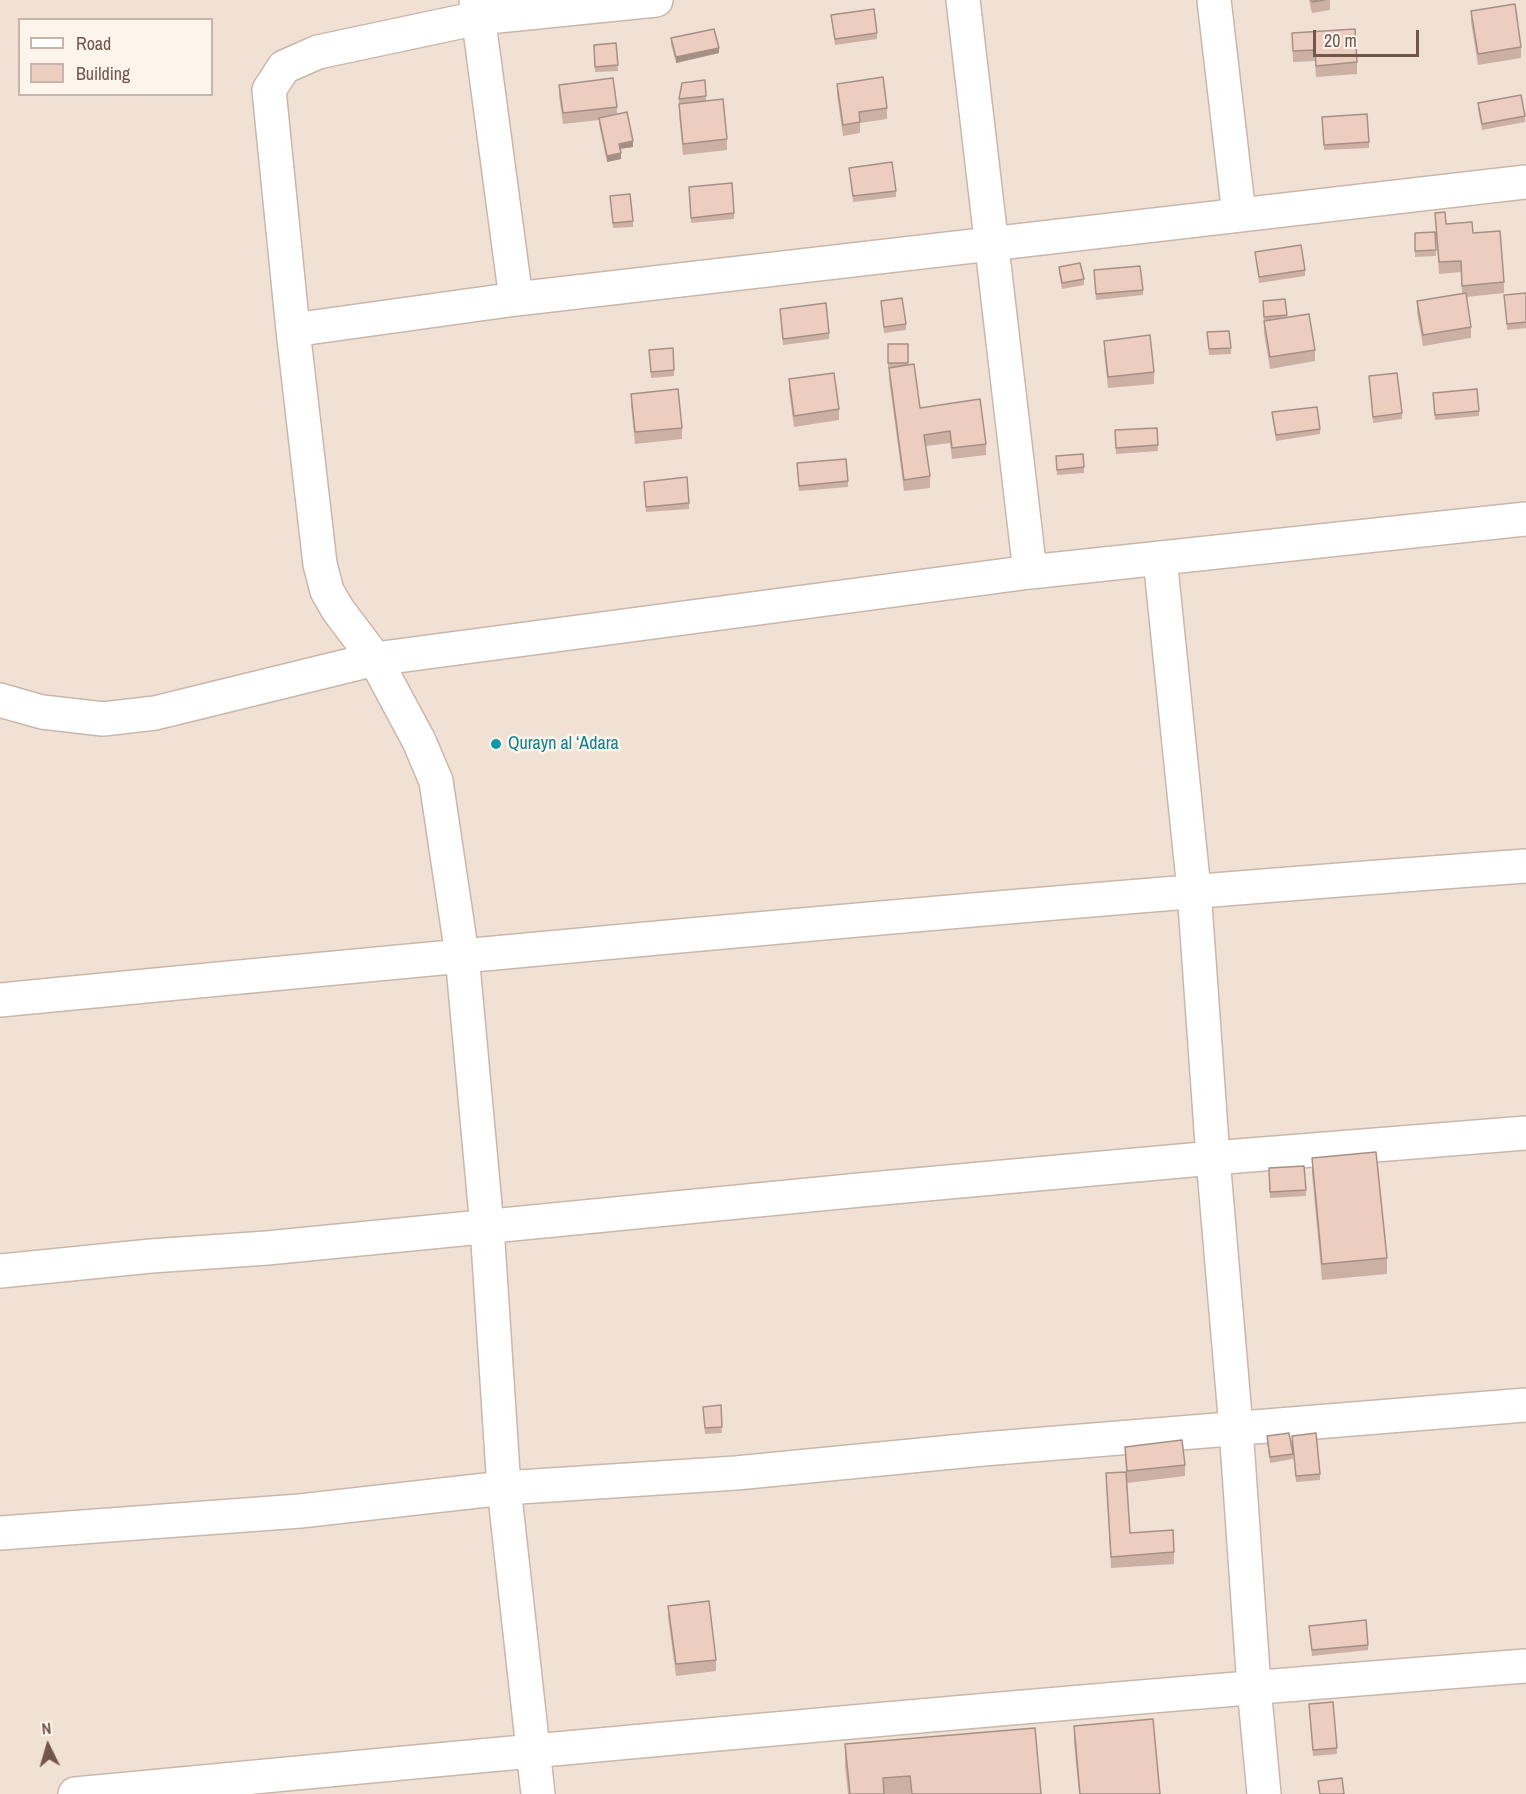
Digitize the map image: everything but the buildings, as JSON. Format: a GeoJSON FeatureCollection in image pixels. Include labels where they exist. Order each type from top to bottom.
{"type":"FeatureCollection","features":[{"type":"Feature","properties":{"kind":"street"},"geometry":{"type":"LineString","coordinates":[[538,1794],[504,1488],[487,1227],[462,955],[436,781],[419,741],[375,659],[338,610],[327,591],[320,564],[293,330],[269,90],[284,67],[318,52],[477,9],[656,0]]}},
{"type":"Feature","properties":{"kind":"street"},"geometry":{"type":"LineString","coordinates":[[963,0],[1030,572]]}},
{"type":"Feature","properties":{"kind":"street"},"geometry":{"type":"LineString","coordinates":[[1214,0],[1239,215]]}},
{"type":"Feature","properties":{"kind":"street"},"geometry":{"type":"LineString","coordinates":[[477,9],[516,299]]}},
{"type":"Feature","properties":{"kind":"street"},"geometry":{"type":"LineString","coordinates":[[293,330],[516,299],[992,246],[1526,182]]}},
{"type":"Feature","properties":{"kind":"street"},"geometry":{"type":"LineString","coordinates":[[0,700],[42,712],[103,719],[155,713],[375,659],[1030,572],[1526,519]]}},
{"type":"Feature","properties":{"kind":"street"},"geometry":{"type":"LineString","coordinates":[[1160,558],[1194,890],[1264,1794]]}},
{"type":"Feature","properties":{"kind":"street"},"geometry":{"type":"LineString","coordinates":[[0,999],[462,955],[1194,890],[1526,866]]}},
{"type":"Feature","properties":{"kind":"street"},"geometry":{"type":"LineString","coordinates":[[0,1271],[1213,1158],[1526,1133]]}},
{"type":"Feature","properties":{"kind":"street"},"geometry":{"type":"LineString","coordinates":[[0,1533],[300,1511],[504,1488],[736,1473],[983,1449],[1526,1405]]}},
{"type":"Feature","properties":{"kind":"street"},"geometry":{"type":"LineString","coordinates":[[75,1794],[534,1750],[1254,1687],[1526,1666]]}},
{"type":"Feature","properties":{"kind":"shaded area"},"geometry":{"type":"Polygon","coordinates":[[[0,0],[1526,0],[1526,1794],[0,1794],[0,0]]]}},
{"type":"Feature","properties":{"kind":"place","name":"Qurayn al ‘Adara"},"geometry":{"type":"Point","coordinates":[496,744]}}]}
